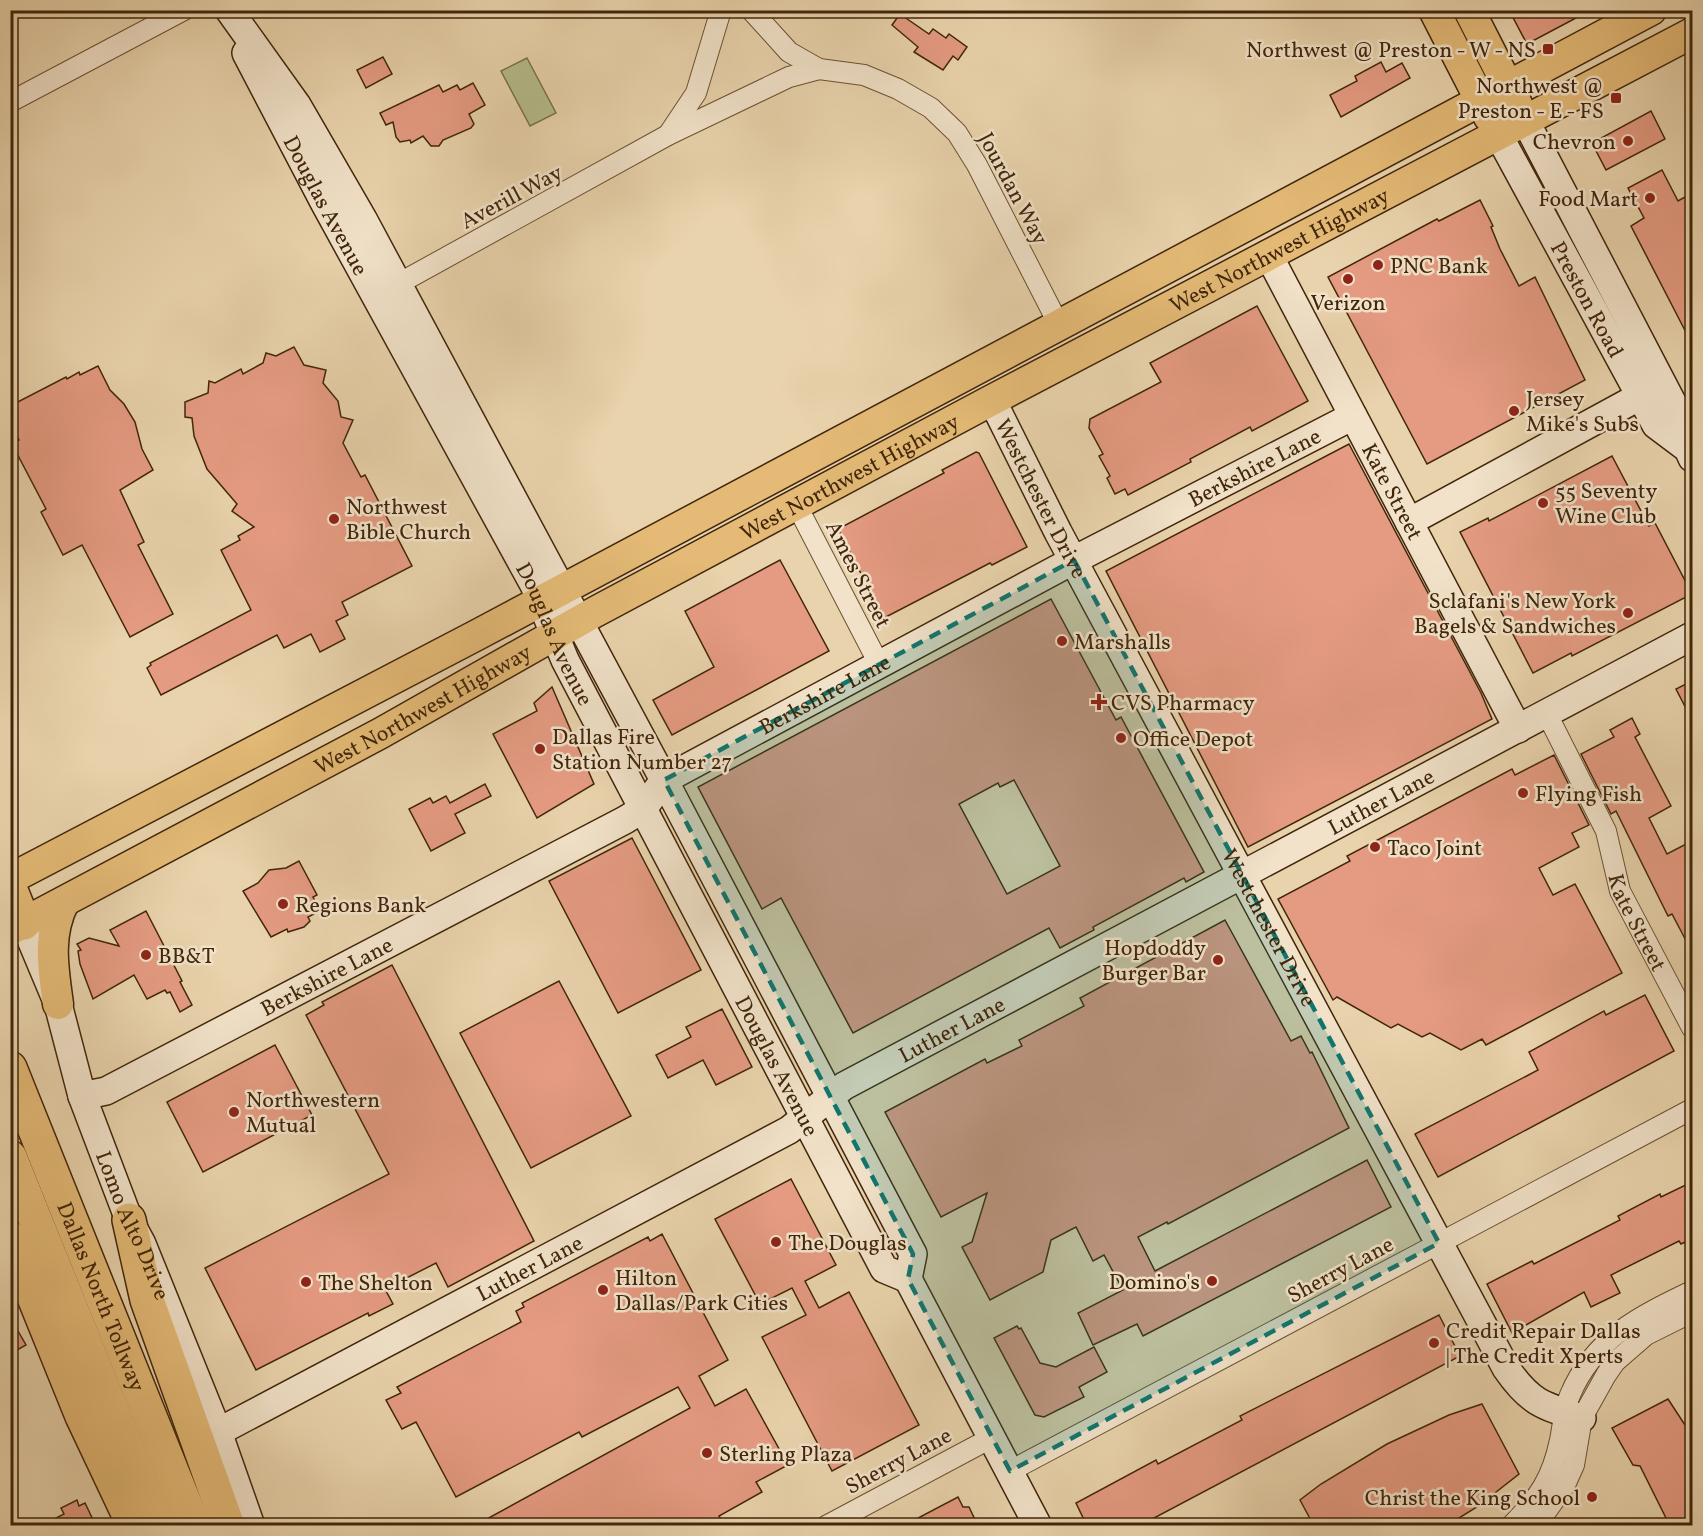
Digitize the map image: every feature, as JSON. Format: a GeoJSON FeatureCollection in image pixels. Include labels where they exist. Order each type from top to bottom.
{"type":"FeatureCollection","features":[{"type":"Feature","properties":{"kind":"highway"},"geometry":{"type":"LineString","coordinates":[[10,888],[17,927]]}},
{"type":"Feature","properties":{"kind":"highway","name":"Dallas North Tollway"},"geometry":{"type":"LineString","coordinates":[[10,1068],[194,1526]]}},
{"type":"Feature","properties":{"kind":"highway","name":"Dallas North Tollway"},"geometry":{"type":"LineString","coordinates":[[10,1157],[159,1526]]}},
{"type":"Feature","properties":{"kind":"highway"},"geometry":{"type":"LineString","coordinates":[[129,1220],[147,1300],[228,1526]]}},
{"type":"Feature","properties":{"kind":"highway"},"geometry":{"type":"LineString","coordinates":[[10,1238],[82,1416],[134,1526]]}},
{"type":"Feature","properties":{"kind":"main road","name":"Preston Road"},"geometry":{"type":"LineString","coordinates":[[1434,10],[1498,134]]}},
{"type":"Feature","properties":{"kind":"main road","name":"Preston Road"},"geometry":{"type":"LineString","coordinates":[[1468,10],[1525,120]]}},
{"type":"Feature","properties":{"kind":"main road","name":"West Northwest Highway"},"geometry":{"type":"LineString","coordinates":[[10,879],[551,596],[1651,10]]}},
{"type":"Feature","properties":{"kind":"main road","name":"West Northwest Highway"},"geometry":{"type":"LineString","coordinates":[[17,927],[457,692],[492,669],[796,504],[1692,33]]}},
{"type":"Feature","properties":{"kind":"main road"},"geometry":{"type":"LineString","coordinates":[[992,400],[998,379],[1003,373],[1120,311],[1140,281]]}},
{"type":"Feature","properties":{"kind":"main road"},"geometry":{"type":"LineString","coordinates":[[475,636],[492,669]]}},
{"type":"Feature","properties":{"kind":"main road"},"geometry":{"type":"LineString","coordinates":[[58,1004],[51,952],[58,915],[64,902]]}},
{"type":"Feature","properties":{"kind":"street"},"geometry":{"type":"LineString","coordinates":[[10,102],[184,10]]}},
{"type":"Feature","properties":{"kind":"street","name":"Douglas Avenue"},"geometry":{"type":"LineString","coordinates":[[227,10],[312,155],[567,628],[664,780],[913,1254],[908,1279],[884,1269],[804,1119],[565,660],[567,628]]}},
{"type":"Feature","properties":{"kind":"street","name":"Averill Way"},"geometry":{"type":"LineString","coordinates":[[668,135],[696,93],[721,10]]}},
{"type":"Feature","properties":{"kind":"street","name":"Jourdan Way"},"geometry":{"type":"LineString","coordinates":[[751,10],[789,52],[819,69],[864,75],[898,89],[931,108],[957,133],[977,165],[1059,325]]}},
{"type":"Feature","properties":{"kind":"street","name":"Averill Way"},"geometry":{"type":"LineString","coordinates":[[386,291],[668,135],[789,77],[819,69]]}},
{"type":"Feature","properties":{"kind":"street","name":"Preston Road"},"geometry":{"type":"LineString","coordinates":[[1525,120],[1651,390],[1656,425],[1688,444]]}},
{"type":"Feature","properties":{"kind":"street","name":"Preston Road"},"geometry":{"type":"LineString","coordinates":[[1498,134],[1651,390],[1688,444]]}},
{"type":"Feature","properties":{"kind":"street","name":"Kate Street"},"geometry":{"type":"LineString","coordinates":[[1268,254],[1518,729]]}},
{"type":"Feature","properties":{"kind":"street"},"geometry":{"type":"LineString","coordinates":[[1409,522],[1651,390]]}},
{"type":"Feature","properties":{"kind":"street","name":"Westchester Drive"},"geometry":{"type":"LineString","coordinates":[[992,400],[1074,560],[1506,1368],[1522,1391],[1541,1404],[1573,1415]]}},
{"type":"Feature","properties":{"kind":"street"},"geometry":{"type":"LineString","coordinates":[[1612,413],[1656,425]]}},
{"type":"Feature","properties":{"kind":"street","name":"Berkshire Lane"},"geometry":{"type":"LineString","coordinates":[[82,1096],[106,1091],[643,809],[664,780],[1074,560],[1353,416]]}},
{"type":"Feature","properties":{"kind":"street","name":"Ames Street"},"geometry":{"type":"LineString","coordinates":[[796,504],[880,666]]}},
{"type":"Feature","properties":{"kind":"street","name":"Luther Lane"},"geometry":{"type":"LineString","coordinates":[[218,1432],[789,1130],[844,1086],[1692,636]]}},
{"type":"Feature","properties":{"kind":"street","name":"Kate Street"},"geometry":{"type":"LineString","coordinates":[[1547,714],[1606,831],[1620,891],[1692,1029]]}},
{"type":"Feature","properties":{"kind":"street"},"geometry":{"type":"LineString","coordinates":[[698,913],[725,899]]}},
{"type":"Feature","properties":{"kind":"street","name":"Lomo Alto Drive"},"geometry":{"type":"LineString","coordinates":[[17,927],[58,1004],[82,1096],[129,1220],[142,1244],[218,1432],[251,1526]]}},
{"type":"Feature","properties":{"kind":"street"},"geometry":{"type":"LineString","coordinates":[[717,950],[745,936]]}},
{"type":"Feature","properties":{"kind":"street","name":"Sherry Lane"},"geometry":{"type":"LineString","coordinates":[[1010,1471],[1692,1109]]}},
{"type":"Feature","properties":{"kind":"street"},"geometry":{"type":"LineString","coordinates":[[908,1279],[1038,1526]]}},
{"type":"Feature","properties":{"kind":"street"},"geometry":{"type":"LineString","coordinates":[[1536,1526],[1565,1485],[1574,1465],[1573,1415],[1570,1395],[1587,1365],[1600,1348],[1621,1328],[1692,1291]]}},
{"type":"Feature","properties":{"kind":"street"},"geometry":{"type":"LineString","coordinates":[[1511,1526],[1546,1484],[1573,1415],[1600,1384],[1615,1362],[1646,1335],[1692,1312]]}},
{"type":"Feature","properties":{"kind":"street"},"geometry":{"type":"LineString","coordinates":[[1600,1348],[1615,1362]]}},
{"type":"Feature","properties":{"kind":"street","name":"Sherry Lane"},"geometry":{"type":"LineString","coordinates":[[826,1526],[993,1437]]}},
{"type":"Feature","properties":{"kind":"highlighted area"},"geometry":{"type":"Polygon","coordinates":[[[1074,560],[1439,1243],[1010,1471],[908,1279],[913,1254],[664,780],[1074,560]]]}},
{"type":"Feature","properties":{"kind":"green space"},"geometry":{"type":"Polygon","coordinates":[[[527,58],[556,113],[530,126],[501,71],[527,58]]]}},
{"type":"Feature","properties":{"kind":"building"},"geometry":{"type":"Polygon","coordinates":[[[1509,10],[1591,10],[1527,44],[1509,10]]]}},
{"type":"Feature","properties":{"kind":"building"},"geometry":{"type":"Polygon","coordinates":[[[900,14],[929,34],[933,29],[946,38],[949,34],[967,47],[958,60],[953,56],[943,70],[914,52],[918,47],[892,25],[900,14]]]}},
{"type":"Feature","properties":{"kind":"building"},"geometry":{"type":"Polygon","coordinates":[[[383,57],[392,74],[366,88],[357,70],[383,57]]]}},
{"type":"Feature","properties":{"kind":"building"},"geometry":{"type":"Polygon","coordinates":[[[1381,62],[1386,72],[1402,63],[1410,78],[1341,117],[1330,95],[1357,81],[1355,76],[1381,62]]]}},
{"type":"Feature","properties":{"kind":"building"},"geometry":{"type":"Polygon","coordinates":[[[473,83],[485,105],[469,114],[474,124],[471,128],[443,140],[439,146],[431,146],[423,136],[411,143],[410,140],[400,142],[396,137],[393,122],[386,125],[380,113],[439,85],[443,92],[457,85],[460,90],[473,83]]]}},
{"type":"Feature","properties":{"kind":"building","name":"Chevron"},"geometry":{"type":"Polygon","coordinates":[[[1651,111],[1665,139],[1606,170],[1592,143],[1651,111]]]}},
{"type":"Feature","properties":{"kind":"building"},"geometry":{"type":"Polygon","coordinates":[[[1662,170],[1678,201],[1692,193],[1692,344],[1631,226],[1644,218],[1628,188],[1662,170]]]}},
{"type":"Feature","properties":{"kind":"building"},"geometry":{"type":"Polygon","coordinates":[[[1480,200],[1493,226],[1491,227],[1500,249],[1519,286],[1535,277],[1585,380],[1427,464],[1328,277],[1437,219],[1439,221],[1480,200]]]}},
{"type":"Feature","properties":{"kind":"building"},"geometry":{"type":"Polygon","coordinates":[[[1257,306],[1308,401],[1252,431],[1250,427],[1190,459],[1191,462],[1128,495],[1125,489],[1115,494],[1107,478],[1110,476],[1099,456],[1103,454],[1089,428],[1090,419],[1161,382],[1150,363],[1257,306]]]}},
{"type":"Feature","properties":{"kind":"building","name":"Northwest Bible Church"},"geometry":{"type":"Polygon","coordinates":[[[294,347],[304,365],[326,370],[323,383],[338,401],[341,417],[353,420],[343,443],[361,477],[365,475],[412,566],[342,602],[348,615],[336,621],[345,639],[320,652],[311,634],[284,648],[277,635],[161,695],[147,668],[151,665],[150,663],[251,610],[221,550],[240,540],[238,536],[254,527],[232,511],[237,504],[207,469],[194,436],[192,418],[185,417],[185,402],[208,393],[209,381],[215,383],[241,369],[243,374],[263,363],[266,353],[276,356],[294,347]]]}},
{"type":"Feature","properties":{"kind":"building"},"geometry":{"type":"Polygon","coordinates":[[[98,366],[110,390],[124,404],[135,422],[142,449],[153,470],[120,490],[144,542],[138,545],[173,614],[130,637],[82,545],[63,555],[41,512],[46,509],[12,444],[19,440],[10,425],[10,406],[66,377],[67,379],[79,372],[80,375],[98,366]]]}},
{"type":"Feature","properties":{"kind":"building"},"geometry":{"type":"Polygon","coordinates":[[[1349,444],[1481,693],[1492,719],[1248,847],[1106,571],[1349,444]]]}},
{"type":"Feature","properties":{"kind":"building"},"geometry":{"type":"Polygon","coordinates":[[[976,452],[979,453],[1027,547],[992,565],[990,563],[884,618],[838,529],[944,473],[942,470],[976,452]]]}},
{"type":"Feature","properties":{"kind":"building"},"geometry":{"type":"Polygon","coordinates":[[[1612,456],[1649,526],[1655,523],[1692,594],[1572,656],[1571,653],[1533,673],[1460,532],[1488,518],[1489,521],[1612,456]]]}},
{"type":"Feature","properties":{"kind":"building"},"geometry":{"type":"Polygon","coordinates":[[[780,560],[829,651],[672,735],[653,700],[714,667],[685,611],[780,560]]]}},
{"type":"Feature","properties":{"kind":"building"},"geometry":{"type":"Polygon","coordinates":[[[1051,599],[1116,720],[1121,717],[1204,872],[1186,882],[1184,878],[1093,927],[1094,930],[1060,948],[1049,928],[853,1033],[781,898],[762,909],[698,787],[1051,599]],[[1014,780],[1000,787],[998,783],[959,804],[1007,894],[1060,866],[1014,780]]]}},
{"type":"Feature","properties":{"kind":"building"},"geometry":{"type":"Polygon","coordinates":[[[1692,681],[1692,720],[1676,689],[1692,681]]]}},
{"type":"Feature","properties":{"kind":"building","name":"Dallas Fire Station Number 27"},"geometry":{"type":"Polygon","coordinates":[[[552,687],[594,784],[537,818],[493,734],[537,711],[534,703],[552,687]]]}},
{"type":"Feature","properties":{"kind":"building"},"geometry":{"type":"Polygon","coordinates":[[[1632,718],[1640,734],[1635,737],[1671,806],[1649,818],[1667,854],[1692,841],[1692,952],[1672,914],[1668,916],[1616,811],[1611,814],[1581,754],[1614,737],[1610,730],[1632,718]]]}},
{"type":"Feature","properties":{"kind":"building"},"geometry":{"type":"Polygon","coordinates":[[[1554,755],[1589,825],[1572,833],[1579,847],[1539,868],[1553,895],[1575,884],[1622,973],[1486,1045],[1482,1039],[1461,1050],[1430,1033],[1422,1037],[1398,1024],[1391,1028],[1337,997],[1333,1000],[1278,899],[1350,861],[1347,856],[1512,769],[1515,775],[1554,755]]]}},
{"type":"Feature","properties":{"kind":"building"},"geometry":{"type":"Polygon","coordinates":[[[485,784],[491,796],[455,814],[465,833],[431,851],[409,809],[430,798],[433,803],[446,796],[450,803],[485,784]]]}},
{"type":"Feature","properties":{"kind":"building"},"geometry":{"type":"Polygon","coordinates":[[[632,838],[701,970],[618,1013],[549,881],[632,838]]]}},
{"type":"Feature","properties":{"kind":"building","name":"Regions Bank"},"geometry":{"type":"Polygon","coordinates":[[[299,861],[317,895],[313,897],[320,911],[308,917],[310,921],[304,927],[288,932],[287,929],[271,937],[243,891],[258,883],[269,870],[286,868],[299,861]]]}},
{"type":"Feature","properties":{"kind":"building","name":"BB&T"},"geometry":{"type":"Polygon","coordinates":[[[146,911],[192,1005],[180,1012],[170,992],[167,993],[165,990],[147,999],[134,975],[93,999],[80,964],[78,951],[81,950],[77,944],[89,938],[119,946],[110,930],[146,911]]]}},
{"type":"Feature","properties":{"kind":"building"},"geometry":{"type":"Polygon","coordinates":[[[1225,920],[1291,1041],[1301,1036],[1310,1053],[1312,1052],[1349,1128],[1168,1224],[1167,1222],[1138,1237],[1155,1271],[1367,1160],[1391,1207],[1143,1336],[1137,1324],[1093,1345],[1078,1313],[1123,1290],[1104,1255],[1093,1261],[1076,1227],[1051,1240],[1043,1272],[990,1300],[962,1247],[972,1242],[987,1193],[941,1217],[885,1112],[985,1059],[987,1063],[1022,1046],[1019,1040],[1084,1006],[1080,998],[1225,920]]]}},
{"type":"Feature","properties":{"kind":"building"},"geometry":{"type":"Polygon","coordinates":[[[392,965],[534,1241],[448,1287],[436,1263],[385,1289],[393,1304],[369,1316],[368,1313],[256,1370],[205,1268],[389,1174],[306,1015],[324,1005],[322,1002],[392,965]]]}},
{"type":"Feature","properties":{"kind":"building"},"geometry":{"type":"Polygon","coordinates":[[[559,981],[631,1116],[531,1168],[460,1033],[559,981]]]}},
{"type":"Feature","properties":{"kind":"building"},"geometry":{"type":"Polygon","coordinates":[[[1645,995],[1674,1051],[1438,1177],[1415,1134],[1538,1070],[1529,1052],[1604,1011],[1606,1015],[1645,995]]]}},
{"type":"Feature","properties":{"kind":"building"},"geometry":{"type":"Polygon","coordinates":[[[722,1009],[752,1067],[716,1085],[703,1060],[668,1078],[656,1055],[691,1037],[686,1027],[722,1009]]]}},
{"type":"Feature","properties":{"kind":"building"},"geometry":{"type":"Polygon","coordinates":[[[275,1045],[312,1115],[203,1172],[167,1102],[275,1045]]]}},
{"type":"Feature","properties":{"kind":"building"},"geometry":{"type":"Polygon","coordinates":[[[791,1179],[836,1265],[805,1281],[819,1308],[849,1292],[919,1425],[832,1471],[762,1337],[806,1315],[792,1288],[760,1304],[715,1219],[791,1179]]]}},
{"type":"Feature","properties":{"kind":"building"},"geometry":{"type":"Polygon","coordinates":[[[1692,1182],[1692,1239],[1681,1244],[1679,1241],[1611,1275],[1620,1293],[1591,1307],[1584,1292],[1512,1333],[1487,1284],[1532,1261],[1534,1264],[1620,1220],[1618,1216],[1660,1194],[1661,1197],[1692,1182]]]}},
{"type":"Feature","properties":{"kind":"building"},"geometry":{"type":"Polygon","coordinates":[[[662,1234],[728,1360],[699,1376],[715,1406],[746,1389],[788,1465],[756,1482],[762,1492],[719,1516],[725,1526],[474,1526],[690,1408],[678,1387],[582,1437],[579,1432],[456,1497],[416,1422],[402,1429],[386,1400],[401,1393],[397,1387],[521,1322],[516,1311],[524,1307],[522,1303],[648,1237],[650,1241],[662,1234]]]}},
{"type":"Feature","properties":{"kind":"building"},"geometry":{"type":"Polygon","coordinates":[[[1439,1315],[1460,1356],[1139,1526],[1087,1526],[1076,1503],[1156,1460],[1158,1464],[1242,1420],[1240,1416],[1439,1315]]]}},
{"type":"Feature","properties":{"kind":"building"},"geometry":{"type":"Polygon","coordinates":[[[10,1317],[26,1345],[10,1354],[10,1317]]]}},
{"type":"Feature","properties":{"kind":"building"},"geometry":{"type":"Polygon","coordinates":[[[1017,1326],[1021,1328],[1040,1363],[1056,1367],[1094,1347],[1107,1372],[1079,1387],[1084,1397],[1044,1417],[1035,1415],[994,1338],[1017,1326]]]}},
{"type":"Feature","properties":{"kind":"building"},"geometry":{"type":"Polygon","coordinates":[[[1668,1399],[1687,1428],[1692,1443],[1692,1526],[1670,1526],[1640,1466],[1633,1465],[1612,1428],[1668,1399]]]}},
{"type":"Feature","properties":{"kind":"building"},"geometry":{"type":"Polygon","coordinates":[[[1482,1404],[1519,1474],[1477,1507],[1446,1526],[1314,1526],[1300,1500],[1321,1484],[1387,1444],[1449,1415],[1482,1404]]]}},
{"type":"Feature","properties":{"kind":"building"},"geometry":{"type":"Polygon","coordinates":[[[958,1497],[963,1507],[969,1507],[978,1526],[903,1526],[958,1497]]]}},
{"type":"Feature","properties":{"kind":"building"},"geometry":{"type":"Polygon","coordinates":[[[77,1500],[79,1506],[85,1503],[96,1526],[41,1526],[64,1514],[61,1508],[77,1500]]]}},
{"type":"Feature","properties":{"kind":"place","name":"Northwest @ Preston - W - NS"},"geometry":{"type":"Point","coordinates":[1548,49]}},
{"type":"Feature","properties":{"kind":"place","name":"Northwest @ Preston - E - FS"},"geometry":{"type":"Point","coordinates":[1616,98]}},
{"type":"Feature","properties":{"kind":"place","name":"Chevron"},"geometry":{"type":"Point","coordinates":[1628,141]}},
{"type":"Feature","properties":{"kind":"place","name":"Food Mart"},"geometry":{"type":"Point","coordinates":[1650,198]}},
{"type":"Feature","properties":{"kind":"place","name":"PNC Bank"},"geometry":{"type":"Point","coordinates":[1378,265]}},
{"type":"Feature","properties":{"kind":"place","name":"Verizon"},"geometry":{"type":"Point","coordinates":[1348,279]}},
{"type":"Feature","properties":{"kind":"place","name":"Jersey Mike's Subs"},"geometry":{"type":"Point","coordinates":[1514,411]}},
{"type":"Feature","properties":{"kind":"place","name":"55 Seventy Wine Club"},"geometry":{"type":"Point","coordinates":[1543,503]}},
{"type":"Feature","properties":{"kind":"place","name":"Northwest Bible Church"},"geometry":{"type":"Point","coordinates":[334,519]}},
{"type":"Feature","properties":{"kind":"place","name":"Sclafani's New York Bagels & Sandwiches"},"geometry":{"type":"Point","coordinates":[1628,613]}},
{"type":"Feature","properties":{"kind":"place","name":"Marshalls"},"geometry":{"type":"Point","coordinates":[1062,641]}},
{"type":"Feature","properties":{"kind":"place","name":"CVS Pharmacy"},"geometry":{"type":"Point","coordinates":[1099,702]}},
{"type":"Feature","properties":{"kind":"place","name":"Office Depot"},"geometry":{"type":"Point","coordinates":[1121,738]}},
{"type":"Feature","properties":{"kind":"place","name":"Dallas Fire Station Number 27"},"geometry":{"type":"Point","coordinates":[540,749]}},
{"type":"Feature","properties":{"kind":"place","name":"Flying Fish"},"geometry":{"type":"Point","coordinates":[1523,793]}},
{"type":"Feature","properties":{"kind":"place","name":"Taco Joint"},"geometry":{"type":"Point","coordinates":[1375,847]}},
{"type":"Feature","properties":{"kind":"place","name":"Regions Bank"},"geometry":{"type":"Point","coordinates":[283,904]}},
{"type":"Feature","properties":{"kind":"place","name":"BB&T"},"geometry":{"type":"Point","coordinates":[146,955]}},
{"type":"Feature","properties":{"kind":"place","name":"Hopdoddy Burger Bar"},"geometry":{"type":"Point","coordinates":[1218,960]}},
{"type":"Feature","properties":{"kind":"place","name":"Northwestern Mutual"},"geometry":{"type":"Point","coordinates":[234,1112]}},
{"type":"Feature","properties":{"kind":"place","name":"The Douglas"},"geometry":{"type":"Point","coordinates":[776,1242]}},
{"type":"Feature","properties":{"kind":"place","name":"Domino's"},"geometry":{"type":"Point","coordinates":[1212,1281]}},
{"type":"Feature","properties":{"kind":"place","name":"The Shelton"},"geometry":{"type":"Point","coordinates":[306,1282]}},
{"type":"Feature","properties":{"kind":"place","name":"Hilton Dallas/Park Cities"},"geometry":{"type":"Point","coordinates":[603,1290]}},
{"type":"Feature","properties":{"kind":"place","name":"Credit Repair Dallas | The Credit Xperts"},"geometry":{"type":"Point","coordinates":[1434,1343]}},
{"type":"Feature","properties":{"kind":"place","name":"Sterling Plaza"},"geometry":{"type":"Point","coordinates":[707,1453]}},
{"type":"Feature","properties":{"kind":"place","name":"Christ the King School"},"geometry":{"type":"Point","coordinates":[1592,1497]}}]}
